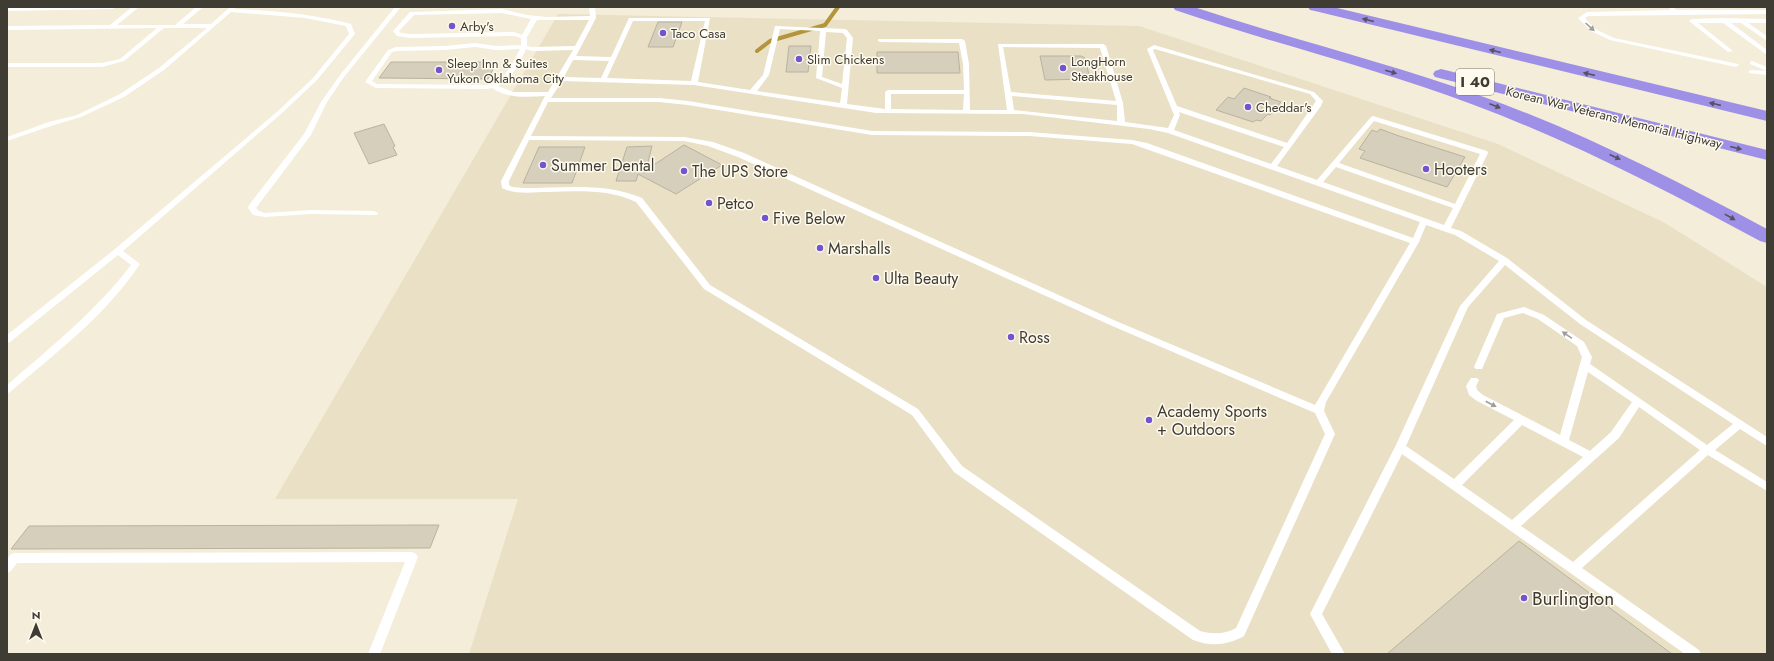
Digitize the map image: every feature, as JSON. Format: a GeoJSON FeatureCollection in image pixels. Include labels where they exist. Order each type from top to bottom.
{"type":"FeatureCollection","features":[{"type":"Feature","properties":{"kind":"highway"},"geometry":{"type":"LineString","coordinates":[[1180,7],[1232,25],[1432,84],[1525,118],[1634,166],[1767,237]]}},
{"type":"Feature","properties":{"kind":"highway","name":"Korean War Veterans Memorial Highway"},"geometry":{"type":"LineString","coordinates":[[1183,7],[1767,155]]}},
{"type":"Feature","properties":{"kind":"highway","name":"I 40"},"geometry":{"type":"LineString","coordinates":[[1316,7],[1767,116]]}},
{"type":"Feature","properties":{"kind":"lane"},"geometry":{"type":"LineString","coordinates":[[7,9],[113,7]]}},
{"type":"Feature","properties":{"kind":"lane"},"geometry":{"type":"LineString","coordinates":[[111,27],[136,7]]}},
{"type":"Feature","properties":{"kind":"lane"},"geometry":{"type":"LineString","coordinates":[[176,27],[200,7]]}},
{"type":"Feature","properties":{"kind":"lane"},"geometry":{"type":"LineString","coordinates":[[374,213],[311,212],[265,215],[256,213],[252,208],[307,135],[324,102],[342,76],[398,7]]}},
{"type":"Feature","properties":{"kind":"lane"},"geometry":{"type":"LineString","coordinates":[[592,7],[593,18],[560,79],[548,97],[505,181],[504,186],[510,189],[524,190],[612,191],[629,194],[639,200],[707,287],[915,412],[958,469],[1198,636],[1211,639],[1230,638],[1240,632],[1330,434],[1319,411],[1321,402],[1415,242],[1424,221]]}},
{"type":"Feature","properties":{"kind":"lane"},"geometry":{"type":"LineString","coordinates":[[1669,7],[1676,12]]}},
{"type":"Feature","properties":{"kind":"lane"},"geometry":{"type":"LineString","coordinates":[[7,139],[80,115],[112,100],[147,80],[178,56],[213,26],[231,8],[330,20],[349,25],[352,34],[315,79],[280,112],[118,251],[7,340]]}},
{"type":"Feature","properties":{"kind":"lane"},"geometry":{"type":"LineString","coordinates":[[524,37],[514,34],[411,36],[399,35],[396,31],[412,13],[420,12],[502,11],[535,18],[593,18]]}},
{"type":"Feature","properties":{"kind":"lane"},"geometry":{"type":"LineString","coordinates":[[1713,12],[1767,53]]}},
{"type":"Feature","properties":{"kind":"lane"},"geometry":{"type":"LineString","coordinates":[[1737,64],[1703,58],[1601,35],[1581,18],[1587,14],[1767,12]]}},
{"type":"Feature","properties":{"kind":"lane"},"geometry":{"type":"LineString","coordinates":[[535,18],[524,37],[524,47],[509,76],[499,85],[376,86],[368,82],[390,51],[396,49],[445,48],[475,45],[496,48],[524,47],[532,49],[577,48]]}},
{"type":"Feature","properties":{"kind":"lane"},"geometry":{"type":"LineString","coordinates":[[603,80],[631,19],[708,19],[694,83]]}},
{"type":"Feature","properties":{"kind":"lane"},"geometry":{"type":"LineString","coordinates":[[1730,51],[1692,21],[1764,21],[1767,26]]}},
{"type":"Feature","properties":{"kind":"lane"},"geometry":{"type":"LineString","coordinates":[[1742,21],[1767,39]]}},
{"type":"Feature","properties":{"kind":"lane"},"geometry":{"type":"LineString","coordinates":[[1752,21],[1767,32]]}},
{"type":"Feature","properties":{"kind":"lane"},"geometry":{"type":"LineString","coordinates":[[7,28],[213,26]]}},
{"type":"Feature","properties":{"kind":"lane"},"geometry":{"type":"LineString","coordinates":[[752,92],[766,75],[778,26],[845,31],[850,38],[843,106]]}},
{"type":"Feature","properties":{"kind":"lane"},"geometry":{"type":"LineString","coordinates":[[7,65],[102,65],[122,60],[162,27]]}},
{"type":"Feature","properties":{"kind":"lane"},"geometry":{"type":"LineString","coordinates":[[823,29],[819,78],[845,87]]}},
{"type":"Feature","properties":{"kind":"lane"},"geometry":{"type":"LineString","coordinates":[[880,40],[962,41],[966,64],[966,111]]}},
{"type":"Feature","properties":{"kind":"lane"},"geometry":{"type":"LineString","coordinates":[[1011,112],[1000,45],[1103,46],[1120,103],[1121,122]]}},
{"type":"Feature","properties":{"kind":"lane"},"geometry":{"type":"LineString","coordinates":[[1170,131],[1177,115],[1150,49],[1154,47],[1304,91],[1318,97],[1320,101],[1318,106],[1273,167]]}},
{"type":"Feature","properties":{"kind":"lane"},"geometry":{"type":"LineString","coordinates":[[571,58],[613,59]]}},
{"type":"Feature","properties":{"kind":"lane"},"geometry":{"type":"LineString","coordinates":[[1751,67],[1767,71]]}},
{"type":"Feature","properties":{"kind":"lane"},"geometry":{"type":"LineString","coordinates":[[560,79],[694,83],[843,106],[888,111],[1011,112],[1121,122],[1170,131],[1458,233],[1504,260],[1583,322],[1767,442]]}},
{"type":"Feature","properties":{"kind":"lane"},"geometry":{"type":"LineString","coordinates":[[494,86],[501,92],[514,94],[548,97],[673,102],[872,133],[1029,134],[1132,142],[1415,242]]}},
{"type":"Feature","properties":{"kind":"lane"},"geometry":{"type":"LineString","coordinates":[[888,111],[888,92],[967,92]]}},
{"type":"Feature","properties":{"kind":"lane"},"geometry":{"type":"LineString","coordinates":[[1008,94],[1120,103]]}},
{"type":"Feature","properties":{"kind":"lane"},"geometry":{"type":"LineString","coordinates":[[1174,108],[1288,146]]}},
{"type":"Feature","properties":{"kind":"lane"},"geometry":{"type":"LineString","coordinates":[[1318,183],[1373,118],[1484,153],[1446,229]]}},
{"type":"Feature","properties":{"kind":"lane"},"geometry":{"type":"LineString","coordinates":[[527,138],[684,138],[710,144],[741,155],[1106,320],[1319,411]]}},
{"type":"Feature","properties":{"kind":"lane"},"geometry":{"type":"LineString","coordinates":[[1335,164],[1457,207]]}},
{"type":"Feature","properties":{"kind":"lane"},"geometry":{"type":"LineString","coordinates":[[7,390],[90,318],[120,288],[136,264],[118,251]]}},
{"type":"Feature","properties":{"kind":"lane"},"geometry":{"type":"LineString","coordinates":[[1339,654],[1316,614],[1400,447],[1464,306],[1504,260]]}},
{"type":"Feature","properties":{"kind":"lane"},"geometry":{"type":"LineString","coordinates":[[1479,367],[1500,316],[1524,310],[1541,316],[1581,344],[1587,357],[1563,442]]}},
{"type":"Feature","properties":{"kind":"lane"},"geometry":{"type":"LineString","coordinates":[[1585,365],[1707,450],[1767,487]]}},
{"type":"Feature","properties":{"kind":"lane"},"geometry":{"type":"LineString","coordinates":[[1474,380],[1471,386],[1472,392],[1480,398],[1591,456]]}},
{"type":"Feature","properties":{"kind":"lane"},"geometry":{"type":"LineString","coordinates":[[1513,526],[1615,435],[1637,402]]}},
{"type":"Feature","properties":{"kind":"lane"},"geometry":{"type":"LineString","coordinates":[[1455,485],[1521,420]]}},
{"type":"Feature","properties":{"kind":"lane"},"geometry":{"type":"LineString","coordinates":[[1574,569],[1707,450],[1740,424]]}},
{"type":"Feature","properties":{"kind":"lane"},"geometry":{"type":"LineString","coordinates":[[1400,447],[1695,654]]}},
{"type":"Feature","properties":{"kind":"lane"},"geometry":{"type":"LineString","coordinates":[[7,568],[14,558],[412,557],[374,654]]}},
{"type":"Feature","properties":{"kind":"shaded area"},"geometry":{"type":"Polygon","coordinates":[[[558,14],[1139,26],[1498,144],[1665,223],[1767,287],[1767,654],[469,654],[518,499],[275,499],[558,14]]]}},
{"type":"Feature","properties":{"kind":"building"},"geometry":{"type":"Polygon","coordinates":[[[658,22],[682,22],[673,47],[648,47],[658,22]]]}},
{"type":"Feature","properties":{"kind":"building"},"geometry":{"type":"Polygon","coordinates":[[[789,46],[811,46],[808,72],[786,72],[789,46]]]}},
{"type":"Feature","properties":{"kind":"building"},"geometry":{"type":"Polygon","coordinates":[[[877,52],[958,52],[960,73],[877,73],[877,52]]]}},
{"type":"Feature","properties":{"kind":"building","name":"LongHorn Steakhouse"},"geometry":{"type":"Polygon","coordinates":[[[1040,56],[1081,56],[1085,58],[1090,79],[1045,80],[1040,56]]]}},
{"type":"Feature","properties":{"kind":"building","name":"Sleep Inn & Suites Yukon Oklahoma City"},"geometry":{"type":"Polygon","coordinates":[[[391,62],[497,62],[488,79],[379,78],[391,62]]]}},
{"type":"Feature","properties":{"kind":"building","name":"Cheddar's"},"geometry":{"type":"Polygon","coordinates":[[[1244,88],[1281,102],[1270,115],[1268,114],[1261,121],[1256,120],[1253,122],[1216,110],[1228,97],[1234,99],[1244,88]]]}},
{"type":"Feature","properties":{"kind":"building"},"geometry":{"type":"Polygon","coordinates":[[[384,124],[395,146],[393,147],[397,155],[369,164],[354,133],[384,124]]]}},
{"type":"Feature","properties":{"kind":"building","name":"Hooters"},"geometry":{"type":"Polygon","coordinates":[[[1380,129],[1465,157],[1447,187],[1360,158],[1365,151],[1359,149],[1372,130],[1377,132],[1380,129]]]}},
{"type":"Feature","properties":{"kind":"building"},"geometry":{"type":"Polygon","coordinates":[[[684,145],[722,165],[676,194],[638,174],[636,181],[616,181],[627,147],[652,146],[646,170],[684,145]]]}},
{"type":"Feature","properties":{"kind":"building"},"geometry":{"type":"Polygon","coordinates":[[[539,147],[585,147],[572,183],[523,183],[539,147]]]}},
{"type":"Feature","properties":{"kind":"building"},"geometry":{"type":"Polygon","coordinates":[[[439,525],[430,548],[11,549],[29,526],[439,525]]]}},
{"type":"Feature","properties":{"kind":"building","name":"Burlington"},"geometry":{"type":"Polygon","coordinates":[[[1519,541],[1672,654],[1387,654],[1519,541]]]}},
{"type":"Feature","properties":{"kind":"waterway"},"geometry":{"type":"LineString","coordinates":[[757,51],[770,41],[825,25],[838,7]]}},
{"type":"Feature","properties":{"kind":"place","name":"Arby's"},"geometry":{"type":"Point","coordinates":[452,26]}},
{"type":"Feature","properties":{"kind":"place","name":"Taco Casa"},"geometry":{"type":"Point","coordinates":[663,33]}},
{"type":"Feature","properties":{"kind":"place","name":"Slim Chickens"},"geometry":{"type":"Point","coordinates":[799,59]}},
{"type":"Feature","properties":{"kind":"place","name":"LongHorn Steakhouse"},"geometry":{"type":"Point","coordinates":[1063,68]}},
{"type":"Feature","properties":{"kind":"place","name":"Sleep Inn & Suites Yukon Oklahoma City"},"geometry":{"type":"Point","coordinates":[439,70]}},
{"type":"Feature","properties":{"kind":"place","name":"Cheddar's"},"geometry":{"type":"Point","coordinates":[1248,107]}},
{"type":"Feature","properties":{"kind":"place","name":"Summer Dental"},"geometry":{"type":"Point","coordinates":[543,165]}},
{"type":"Feature","properties":{"kind":"place","name":"Hooters"},"geometry":{"type":"Point","coordinates":[1426,169]}},
{"type":"Feature","properties":{"kind":"place","name":"The UPS Store"},"geometry":{"type":"Point","coordinates":[684,171]}},
{"type":"Feature","properties":{"kind":"place","name":"Petco"},"geometry":{"type":"Point","coordinates":[709,203]}},
{"type":"Feature","properties":{"kind":"place","name":"Five Below"},"geometry":{"type":"Point","coordinates":[765,218]}},
{"type":"Feature","properties":{"kind":"place","name":"Marshalls"},"geometry":{"type":"Point","coordinates":[820,248]}},
{"type":"Feature","properties":{"kind":"place","name":"Ulta Beauty"},"geometry":{"type":"Point","coordinates":[876,278]}},
{"type":"Feature","properties":{"kind":"place","name":"Ross"},"geometry":{"type":"Point","coordinates":[1011,337]}},
{"type":"Feature","properties":{"kind":"place","name":"Academy Sports + Outdoors"},"geometry":{"type":"Point","coordinates":[1149,420]}},
{"type":"Feature","properties":{"kind":"place","name":"Burlington"},"geometry":{"type":"Point","coordinates":[1524,598]}}]}
